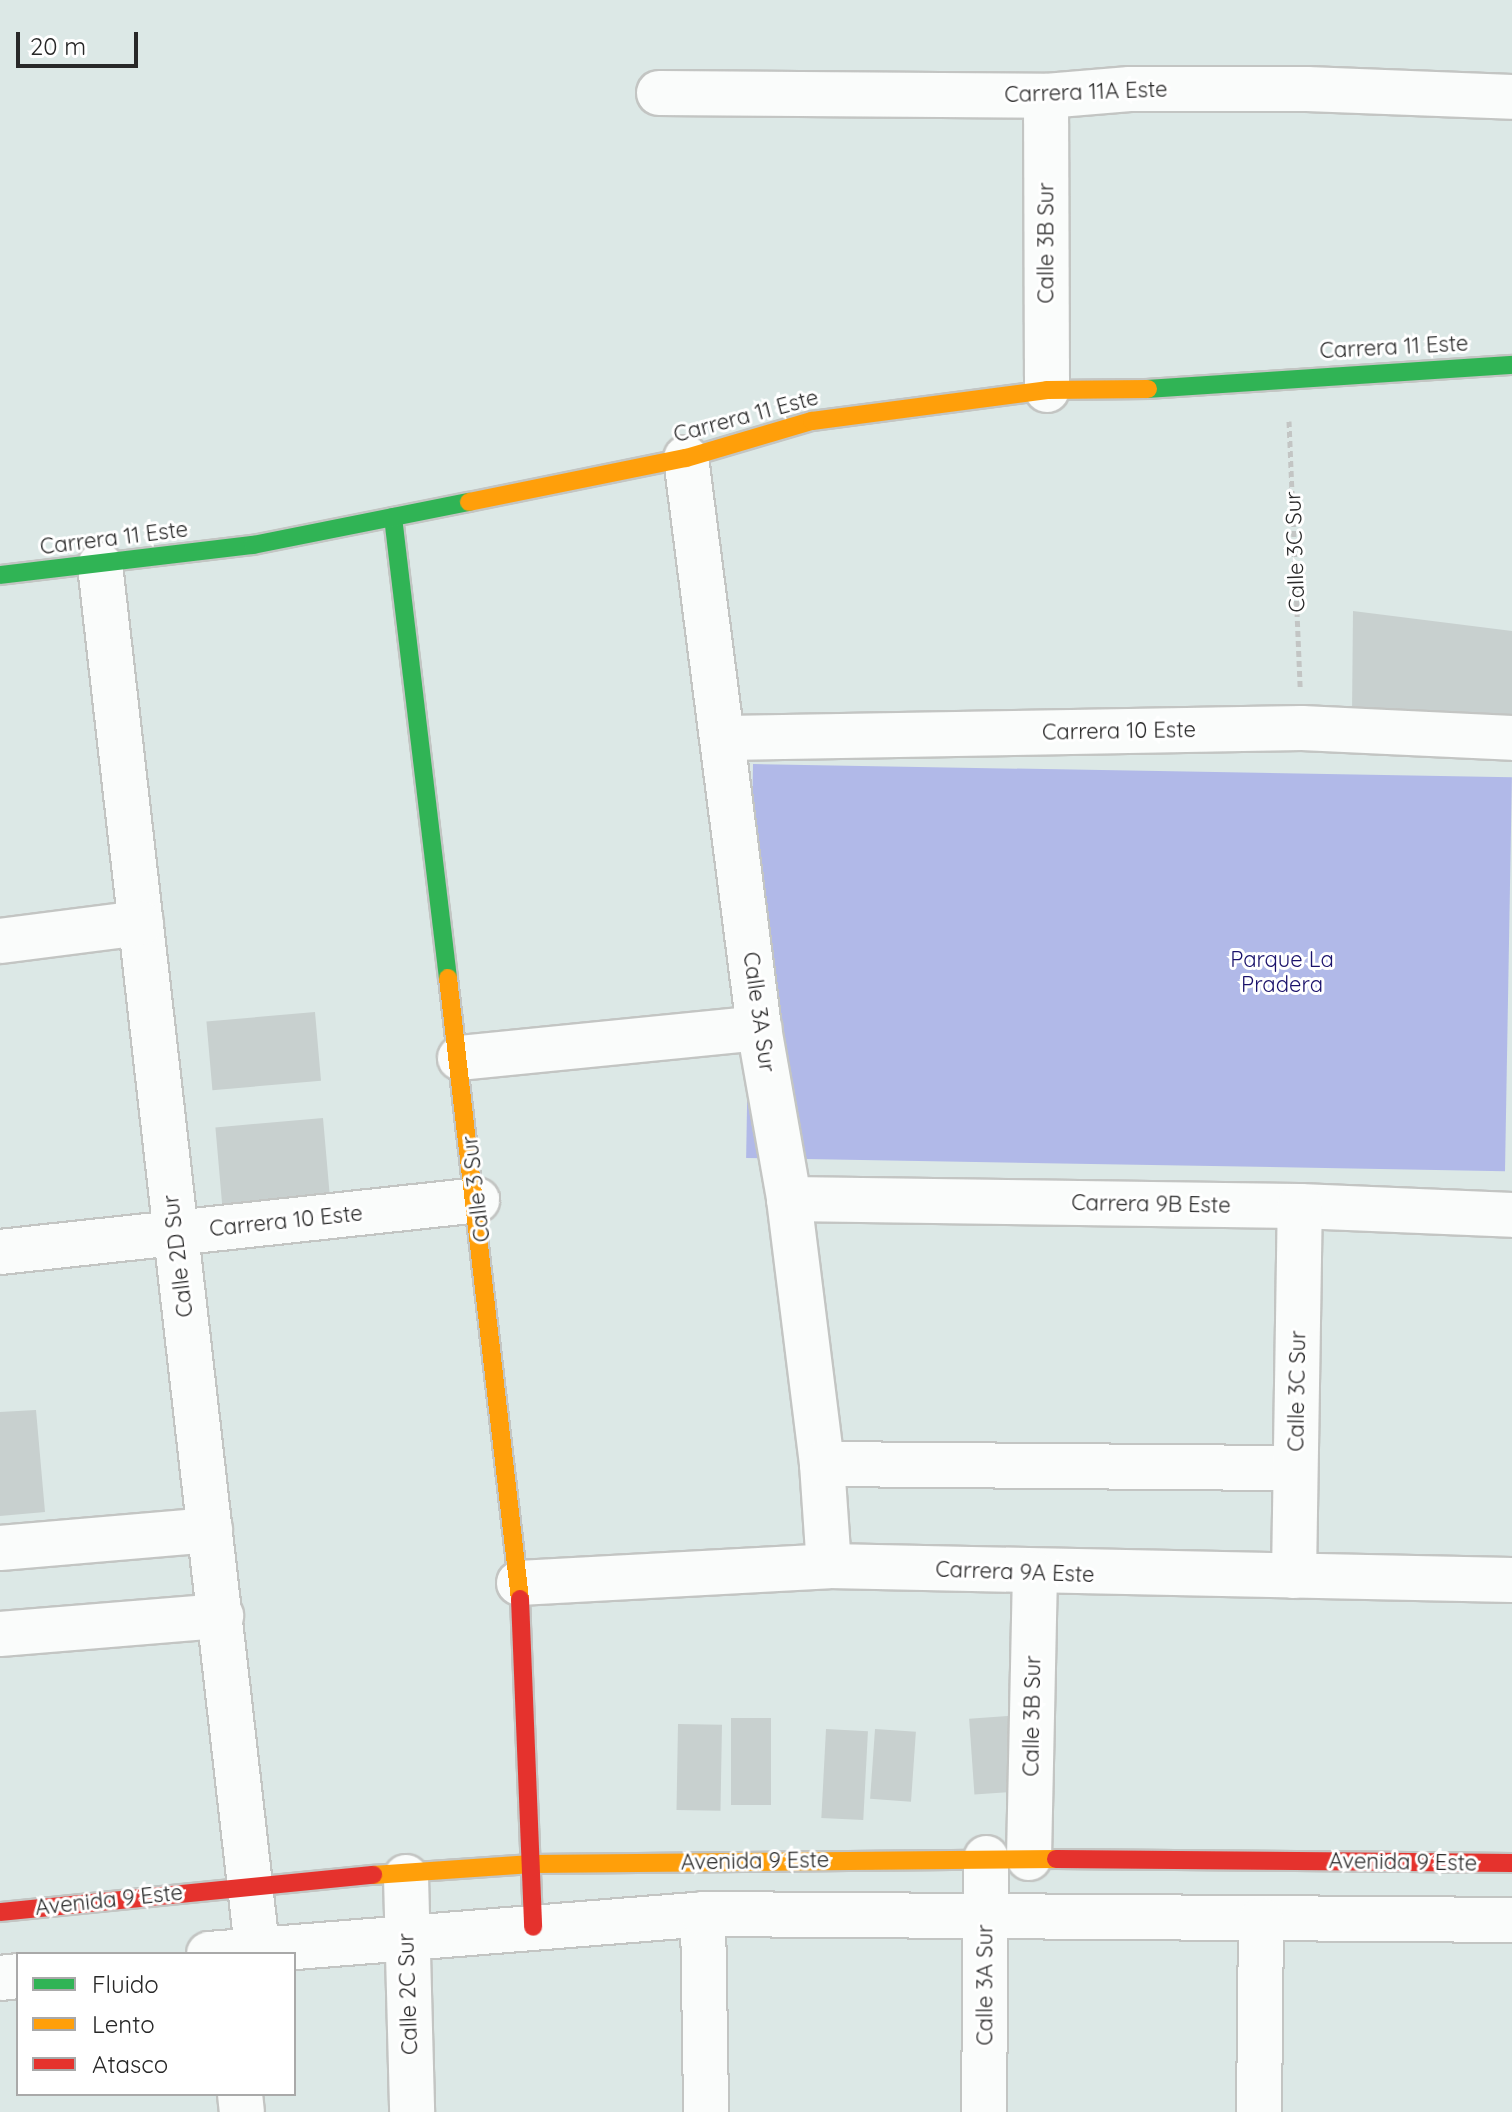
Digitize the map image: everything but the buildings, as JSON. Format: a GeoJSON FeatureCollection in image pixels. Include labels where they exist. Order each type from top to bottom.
{"type":"FeatureCollection","features":[{"type":"Feature","properties":{"kind":"street","name":"Carrera 11A Este"},"geometry":{"type":"LineString","coordinates":[[659,93],[1046,96],[1130,89],[1307,89],[1512,97]]}},
{"type":"Feature","properties":{"kind":"street","name":"Calle 3B Sur"},"geometry":{"type":"LineString","coordinates":[[1046,96],[1047,390]]}},
{"type":"Feature","properties":{"kind":"street","name":"Carrera 11 Este"},"geometry":{"type":"LineString","coordinates":[[0,575],[253,545],[686,458],[812,421],[1047,390],[1153,389],[1287,376],[1512,365]]}},
{"type":"Feature","properties":{"kind":"street","name":"Calle 3A Sur"},"geometry":{"type":"LineString","coordinates":[[686,458],[726,738],[759,1028],[789,1199],[822,1464],[829,1566]]}},
{"type":"Feature","properties":{"kind":"street","name":"Calle 3 Sur"},"geometry":{"type":"LineString","coordinates":[[393,517],[477,1200],[519,1583],[533,1927]]}},
{"type":"Feature","properties":{"kind":"street","name":"Calle 2D Sur"},"geometry":{"type":"LineString","coordinates":[[100,565],[251,1884],[230,1952]]}},
{"type":"Feature","properties":{"kind":"street","name":"Carrera 10 Este"},"geometry":{"type":"LineString","coordinates":[[726,738],[1302,728],[1512,738]]}},
{"type":"Feature","properties":{"kind":"street"},"geometry":{"type":"LineString","coordinates":[[0,941],[141,923]]}},
{"type":"Feature","properties":{"kind":"street"},"geometry":{"type":"LineString","coordinates":[[460,1058],[759,1028]]}},
{"type":"Feature","properties":{"kind":"street","name":"Carrera 9B Este"},"geometry":{"type":"LineString","coordinates":[[789,1199],[1300,1206],[1512,1215]]}},
{"type":"Feature","properties":{"kind":"street","name":"Carrera 10 Este"},"geometry":{"type":"LineString","coordinates":[[0,1252],[477,1200]]}},
{"type":"Feature","properties":{"kind":"street","name":"Calle 3C Sur"},"geometry":{"type":"LineString","coordinates":[[1294,1576],[1300,1206]]}},
{"type":"Feature","properties":{"kind":"street"},"geometry":{"type":"LineString","coordinates":[[822,1464],[1295,1468]]}},
{"type":"Feature","properties":{"kind":"street"},"geometry":{"type":"LineString","coordinates":[[0,1548],[210,1530]]}},
{"type":"Feature","properties":{"kind":"street","name":"Carrera 9A Este"},"geometry":{"type":"LineString","coordinates":[[519,1583],[829,1566],[1035,1574],[1512,1580]]}},
{"type":"Feature","properties":{"kind":"street","name":"Calle 3B Sur"},"geometry":{"type":"LineString","coordinates":[[1029,1858],[1035,1574]]}},
{"type":"Feature","properties":{"kind":"street"},"geometry":{"type":"LineString","coordinates":[[0,1634],[221,1616]]}},
{"type":"Feature","properties":{"kind":"street","name":"Calle 3A Sur"},"geometry":{"type":"LineString","coordinates":[[984,2112],[986,1858]]}},
{"type":"Feature","properties":{"kind":"street","name":"Avenida 9 Este"},"geometry":{"type":"LineString","coordinates":[[0,1912],[251,1884],[406,1877],[532,1864],[986,1858],[1512,1863]]}},
{"type":"Feature","properties":{"kind":"street","name":"Calle 2C Sur"},"geometry":{"type":"LineString","coordinates":[[406,1877],[412,2112]]}},
{"type":"Feature","properties":{"kind":"street"},"geometry":{"type":"LineString","coordinates":[[703,1914],[706,2112]]}},
{"type":"Feature","properties":{"kind":"street"},"geometry":{"type":"LineString","coordinates":[[230,1952],[703,1914],[1512,1920]]}},
{"type":"Feature","properties":{"kind":"street"},"geometry":{"type":"LineString","coordinates":[[1259,2112],[1261,1920]]}},
{"type":"Feature","properties":{"kind":"path","name":"Calle 3C Sur"},"geometry":{"type":"LineString","coordinates":[[1287,376],[1302,728]]}},
{"type":"Feature","properties":{"kind":"green space","name":"Parque La Pradera"},"geometry":{"type":"Polygon","coordinates":[[[753,764],[1512,777],[1505,1171],[746,1158],[753,764]]]}},
{"type":"Feature","properties":{"kind":"traffic: fast"},"geometry":{"type":"LineString","coordinates":[[1148,389],[1512,365]]}},
{"type":"Feature","properties":{"kind":"traffic: fast"},"geometry":{"type":"LineString","coordinates":[[0,575],[253,545],[469,502]]}},
{"type":"Feature","properties":{"kind":"traffic: fast"},"geometry":{"type":"LineString","coordinates":[[393,517],[448,978]]}},
{"type":"Feature","properties":{"kind":"traffic: slow"},"geometry":{"type":"LineString","coordinates":[[469,502],[686,458],[812,421],[1047,390],[1148,389]]}},
{"type":"Feature","properties":{"kind":"traffic: slow"},"geometry":{"type":"LineString","coordinates":[[448,978],[520,1599]]}},
{"type":"Feature","properties":{"kind":"traffic: slow"},"geometry":{"type":"LineString","coordinates":[[373,1875],[532,1864],[1056,1859]]}},
{"type":"Feature","properties":{"kind":"traffic: jam"},"geometry":{"type":"LineString","coordinates":[[520,1599],[533,1927]]}},
{"type":"Feature","properties":{"kind":"traffic: jam"},"geometry":{"type":"LineString","coordinates":[[1056,1859],[1512,1863]]}},
{"type":"Feature","properties":{"kind":"traffic: jam"},"geometry":{"type":"LineString","coordinates":[[0,1912],[373,1875]]}}]}
